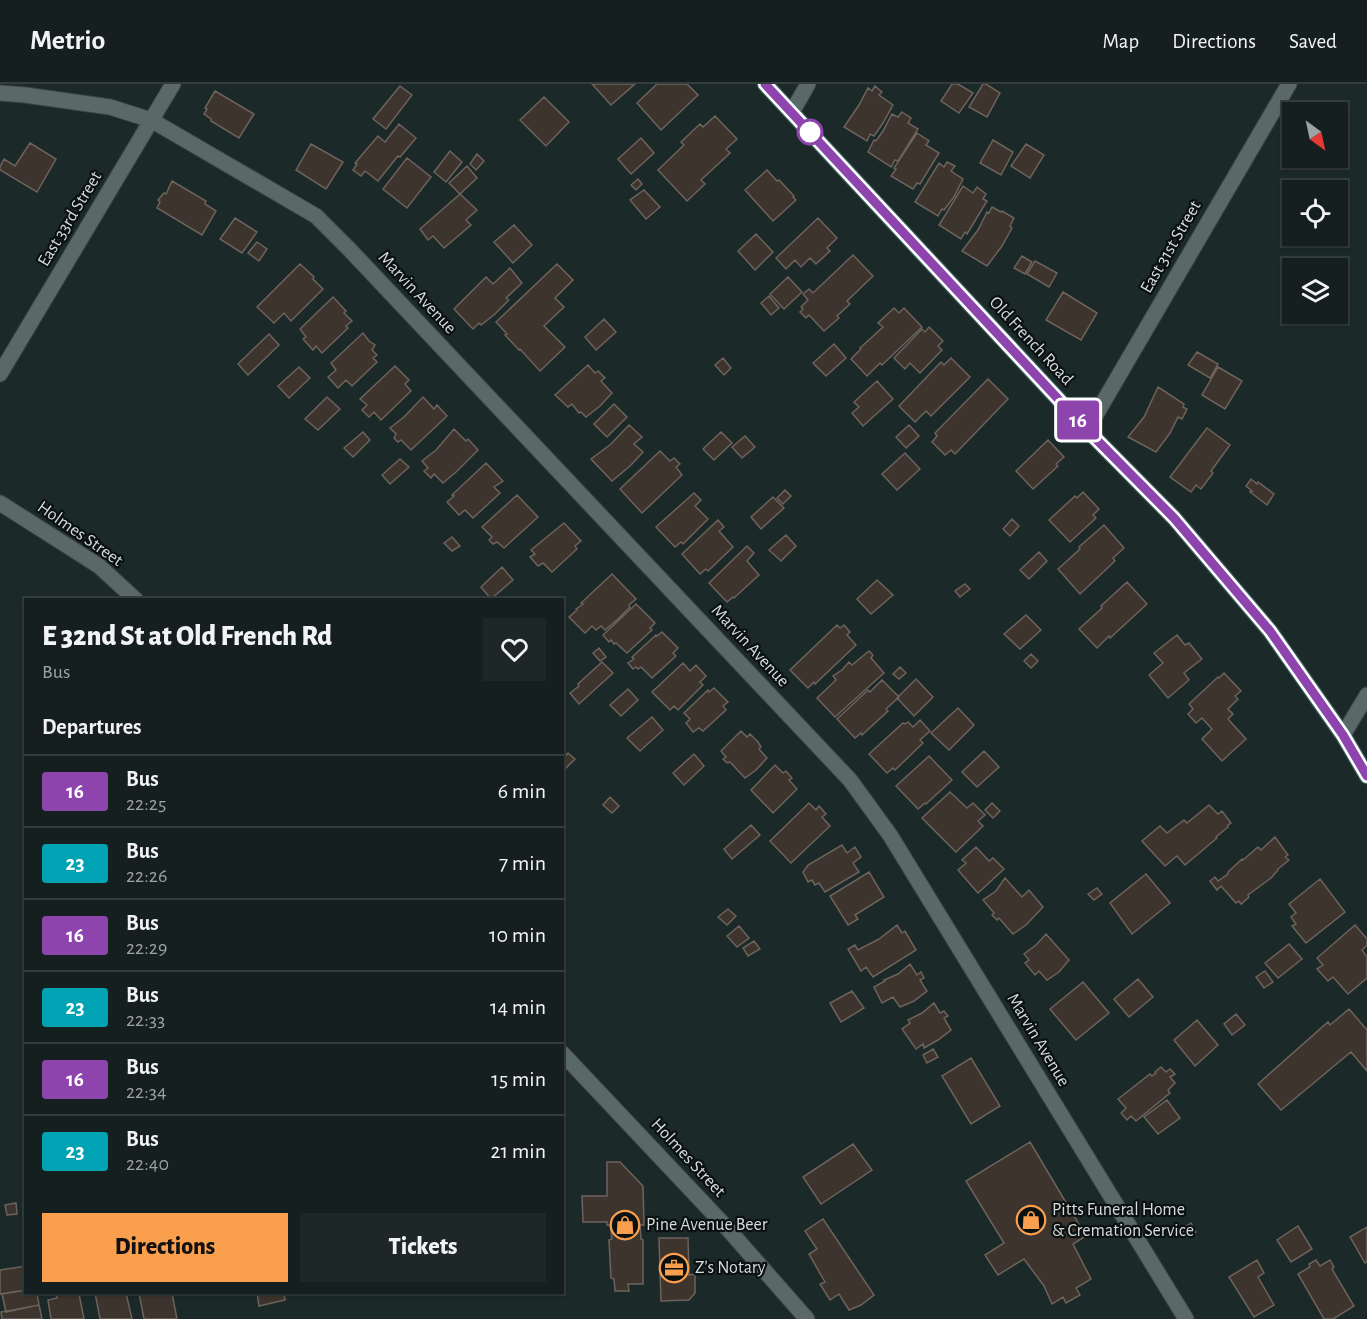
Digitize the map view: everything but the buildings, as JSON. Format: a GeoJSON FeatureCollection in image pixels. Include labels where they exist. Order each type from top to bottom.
{"type":"FeatureCollection","features":[{"type":"Feature","properties":{"kind":"main road","name":"Old French Road"},"geometry":{"type":"LineString","coordinates":[[765,84],[1087,430],[1174,518],[1270,631],[1343,735],[1367,776]]}},
{"type":"Feature","properties":{"kind":"street","name":"East 33rd Street"},"geometry":{"type":"LineString","coordinates":[[0,374],[173,84]]}},
{"type":"Feature","properties":{"kind":"street"},"geometry":{"type":"LineString","coordinates":[[792,112],[808,84]]}},
{"type":"Feature","properties":{"kind":"street","name":"East 31st Street"},"geometry":{"type":"LineString","coordinates":[[1087,430],[1289,84]]}},
{"type":"Feature","properties":{"kind":"street","name":"Marvin Avenue"},"geometry":{"type":"LineString","coordinates":[[0,93],[110,107],[152,120],[316,216],[850,780],[890,835],[1186,1319]]}},
{"type":"Feature","properties":{"kind":"street","name":"Holmes Street"},"geometry":{"type":"LineString","coordinates":[[0,503],[99,566],[134,598]]}},
{"type":"Feature","properties":{"kind":"street"},"geometry":{"type":"LineString","coordinates":[[1343,735],[1367,695]]}},
{"type":"Feature","properties":{"kind":"street","name":"Holmes Street"},"geometry":{"type":"LineString","coordinates":[[564,1055],[727,1228],[807,1319]]}},
{"type":"Feature","properties":{"kind":"bus line","name":"16"},"geometry":{"type":"LineString","coordinates":[[765,84],[1087,430],[1174,518],[1270,631],[1343,735],[1367,776]]}},
{"type":"Feature","properties":{"kind":"place","name":"Pitts Funeral Home & Cremation Service"},"geometry":{"type":"Point","coordinates":[1031,1220]}},
{"type":"Feature","properties":{"kind":"place","name":"Pine Avenue Beer"},"geometry":{"type":"Point","coordinates":[625,1225]}},
{"type":"Feature","properties":{"kind":"place","name":"Z’s Notary"},"geometry":{"type":"Point","coordinates":[674,1268]}}]}
